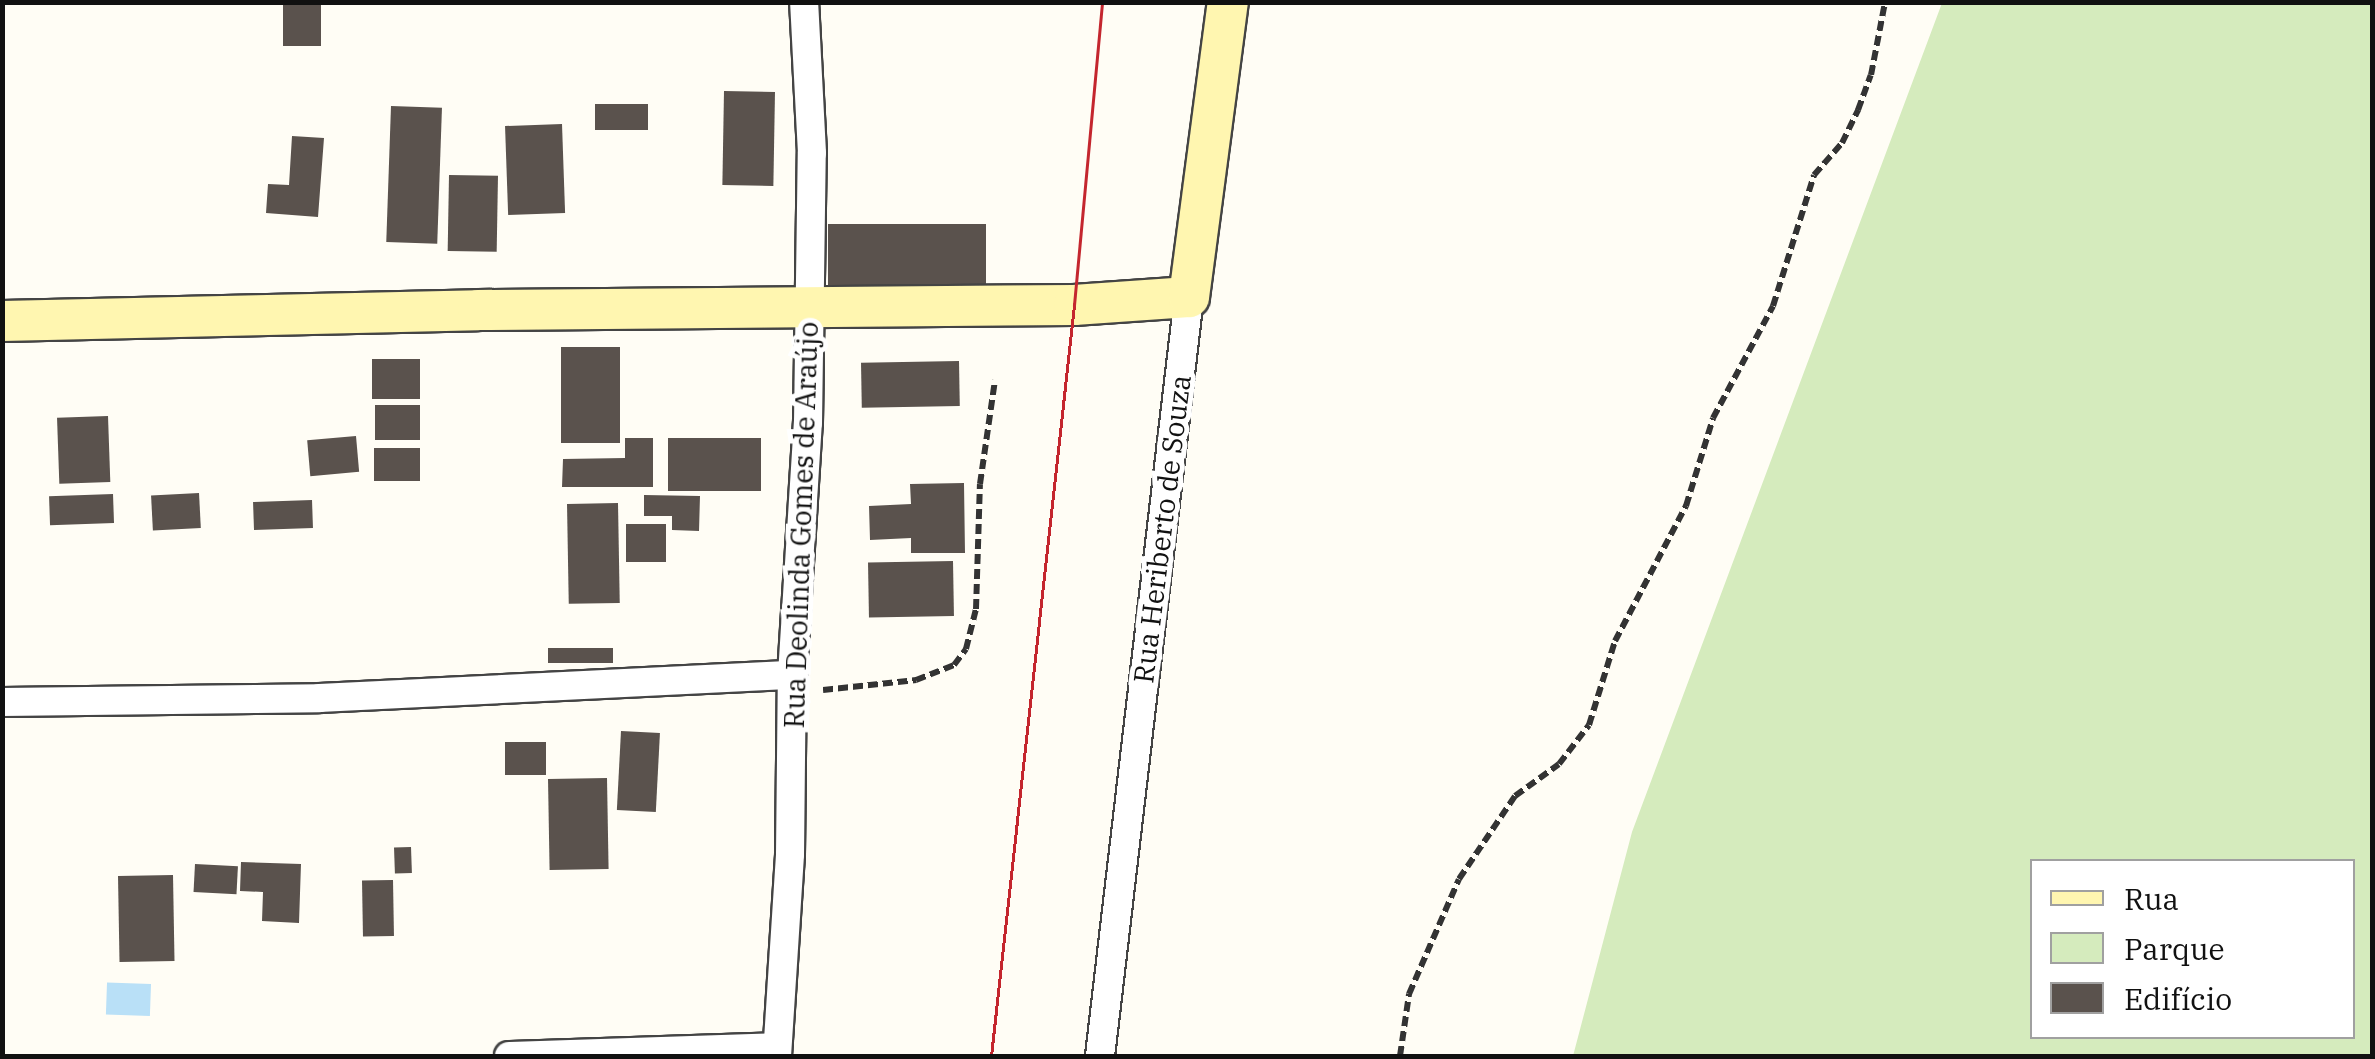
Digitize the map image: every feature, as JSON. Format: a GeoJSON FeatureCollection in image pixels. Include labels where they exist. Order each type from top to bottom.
{"type":"FeatureCollection","features":[{"type":"Feature","properties":{"kind":"street","name":"Rua Deolinda Gomes de Araújo"},"geometry":{"type":"LineString","coordinates":[[776,1052],[790,854],[792,682],[808,423],[812,153],[804,2]]}},
{"type":"Feature","properties":{"kind":"street","name":"Rua Heriberto de Souza"},"geometry":{"type":"LineString","coordinates":[[1100,1056],[1189,297],[1228,2]]}},
{"type":"Feature","properties":{"kind":"street"},"geometry":{"type":"LineString","coordinates":[[2,321],[1074,305],[1189,297]]}},
{"type":"Feature","properties":{"kind":"street"},"geometry":{"type":"LineString","coordinates":[[2,702],[319,698],[792,682]]}},
{"type":"Feature","properties":{"kind":"street"},"geometry":{"type":"LineString","coordinates":[[509,1056],[776,1052]]}},
{"type":"Feature","properties":{"kind":"path"},"geometry":{"type":"LineString","coordinates":[[1400,1056],[1409,994],[1459,879],[1515,796],[1560,764],[1589,725],[1615,642],[1686,506],[1713,418],[1773,306],[1814,175],[1842,143],[1858,110],[1871,75],[1885,2]]}},
{"type":"Feature","properties":{"kind":"path"},"geometry":{"type":"LineString","coordinates":[[792,682],[809,692],[900,685],[954,665],[966,649],[976,608],[980,484],[995,380]]}},
{"type":"Feature","properties":{"kind":"green space"},"geometry":{"type":"Polygon","coordinates":[[[1942,3],[2372,3],[2372,1056],[1573,1056],[1632,832],[1942,3]]]}},
{"type":"Feature","properties":{"kind":"water"},"geometry":{"type":"Polygon","coordinates":[[[107,982],[151,984],[150,1016],[106,1014],[107,982]]]}},
{"type":"Feature","properties":{"kind":"building"},"geometry":{"type":"Polygon","coordinates":[[[283,2],[321,2],[321,46],[283,46],[283,2]]]}},
{"type":"Feature","properties":{"kind":"building"},"geometry":{"type":"Polygon","coordinates":[[[724,91],[775,92],[773,186],[722,185],[724,91]]]}},
{"type":"Feature","properties":{"kind":"building"},"geometry":{"type":"Polygon","coordinates":[[[595,104],[648,104],[648,130],[595,130],[595,104]]]}},
{"type":"Feature","properties":{"kind":"building"},"geometry":{"type":"Polygon","coordinates":[[[391,106],[442,108],[437,244],[386,242],[391,106]]]}},
{"type":"Feature","properties":{"kind":"building"},"geometry":{"type":"Polygon","coordinates":[[[562,124],[565,213],[508,215],[505,126],[562,124]]]}},
{"type":"Feature","properties":{"kind":"building"},"geometry":{"type":"Polygon","coordinates":[[[292,136],[324,138],[318,217],[266,213],[268,184],[289,185],[292,136]]]}},
{"type":"Feature","properties":{"kind":"building"},"geometry":{"type":"Polygon","coordinates":[[[449,175],[498,176],[497,252],[448,251],[449,175]]]}},
{"type":"Feature","properties":{"kind":"building"},"geometry":{"type":"Polygon","coordinates":[[[828,224],[986,224],[986,287],[828,287],[828,224]]]}},
{"type":"Feature","properties":{"kind":"building"},"geometry":{"type":"Polygon","coordinates":[[[561,347],[620,347],[620,443],[561,443],[561,347]]]}},
{"type":"Feature","properties":{"kind":"building"},"geometry":{"type":"Polygon","coordinates":[[[372,359],[420,359],[420,399],[372,399],[372,359]]]}},
{"type":"Feature","properties":{"kind":"building"},"geometry":{"type":"Polygon","coordinates":[[[959,361],[960,406],[862,408],[861,363],[959,361]]]}},
{"type":"Feature","properties":{"kind":"building"},"geometry":{"type":"Polygon","coordinates":[[[375,405],[420,405],[420,440],[375,440],[375,405]]]}},
{"type":"Feature","properties":{"kind":"building"},"geometry":{"type":"Polygon","coordinates":[[[108,416],[110,482],[59,484],[57,418],[108,416]]]}},
{"type":"Feature","properties":{"kind":"building"},"geometry":{"type":"Polygon","coordinates":[[[356,436],[359,472],[310,476],[307,440],[356,436]]]}},
{"type":"Feature","properties":{"kind":"building"},"geometry":{"type":"Polygon","coordinates":[[[625,438],[653,438],[653,487],[562,487],[563,459],[625,458],[625,438]]]}},
{"type":"Feature","properties":{"kind":"building"},"geometry":{"type":"Polygon","coordinates":[[[668,438],[761,438],[761,491],[668,491],[668,438]]]}},
{"type":"Feature","properties":{"kind":"building"},"geometry":{"type":"Polygon","coordinates":[[[374,448],[420,448],[420,481],[374,481],[374,448]]]}},
{"type":"Feature","properties":{"kind":"building"},"geometry":{"type":"Polygon","coordinates":[[[964,483],[965,553],[911,553],[911,538],[870,540],[869,506],[911,504],[910,484],[964,483]]]}},
{"type":"Feature","properties":{"kind":"building"},"geometry":{"type":"Polygon","coordinates":[[[199,493],[201,528],[153,530],[151,496],[199,493]]]}},
{"type":"Feature","properties":{"kind":"building"},"geometry":{"type":"Polygon","coordinates":[[[113,494],[114,523],[50,525],[49,496],[113,494]]]}},
{"type":"Feature","properties":{"kind":"building"},"geometry":{"type":"Polygon","coordinates":[[[644,495],[700,496],[699,531],[672,530],[672,516],[644,516],[644,495]]]}},
{"type":"Feature","properties":{"kind":"building"},"geometry":{"type":"Polygon","coordinates":[[[312,500],[313,528],[254,530],[253,502],[312,500]]]}},
{"type":"Feature","properties":{"kind":"building"},"geometry":{"type":"Polygon","coordinates":[[[618,503],[620,603],[569,604],[567,504],[618,503]]]}},
{"type":"Feature","properties":{"kind":"building"},"geometry":{"type":"Polygon","coordinates":[[[626,524],[666,524],[666,562],[626,562],[626,524]]]}},
{"type":"Feature","properties":{"kind":"building"},"geometry":{"type":"Polygon","coordinates":[[[953,561],[954,616],[869,617],[868,562],[953,561]]]}},
{"type":"Feature","properties":{"kind":"building"},"geometry":{"type":"Polygon","coordinates":[[[548,648],[613,648],[613,663],[548,663],[548,648]]]}},
{"type":"Feature","properties":{"kind":"building"},"geometry":{"type":"Polygon","coordinates":[[[621,731],[660,733],[656,812],[617,810],[621,731]]]}},
{"type":"Feature","properties":{"kind":"building"},"geometry":{"type":"Polygon","coordinates":[[[505,742],[546,742],[546,775],[505,775],[505,742]]]}},
{"type":"Feature","properties":{"kind":"building"},"geometry":{"type":"Polygon","coordinates":[[[607,778],[609,869],[550,870],[548,779],[607,778]]]}},
{"type":"Feature","properties":{"kind":"building"},"geometry":{"type":"Polygon","coordinates":[[[411,847],[412,873],[395,874],[394,848],[411,847]]]}},
{"type":"Feature","properties":{"kind":"building"},"geometry":{"type":"Polygon","coordinates":[[[241,862],[301,864],[299,923],[262,921],[263,892],[240,891],[241,862]]]}},
{"type":"Feature","properties":{"kind":"building"},"geometry":{"type":"Polygon","coordinates":[[[195,864],[238,866],[236,894],[194,892],[195,864]]]}},
{"type":"Feature","properties":{"kind":"building"},"geometry":{"type":"Polygon","coordinates":[[[173,875],[175,961],[120,962],[118,876],[173,875]]]}},
{"type":"Feature","properties":{"kind":"building"},"geometry":{"type":"Polygon","coordinates":[[[393,880],[394,936],[363,937],[362,881],[393,880]]]}},
{"type":"Feature","properties":{"kind":"tram line"},"geometry":{"type":"LineString","coordinates":[[991,1056],[1074,305],[1102,2]]}}]}
